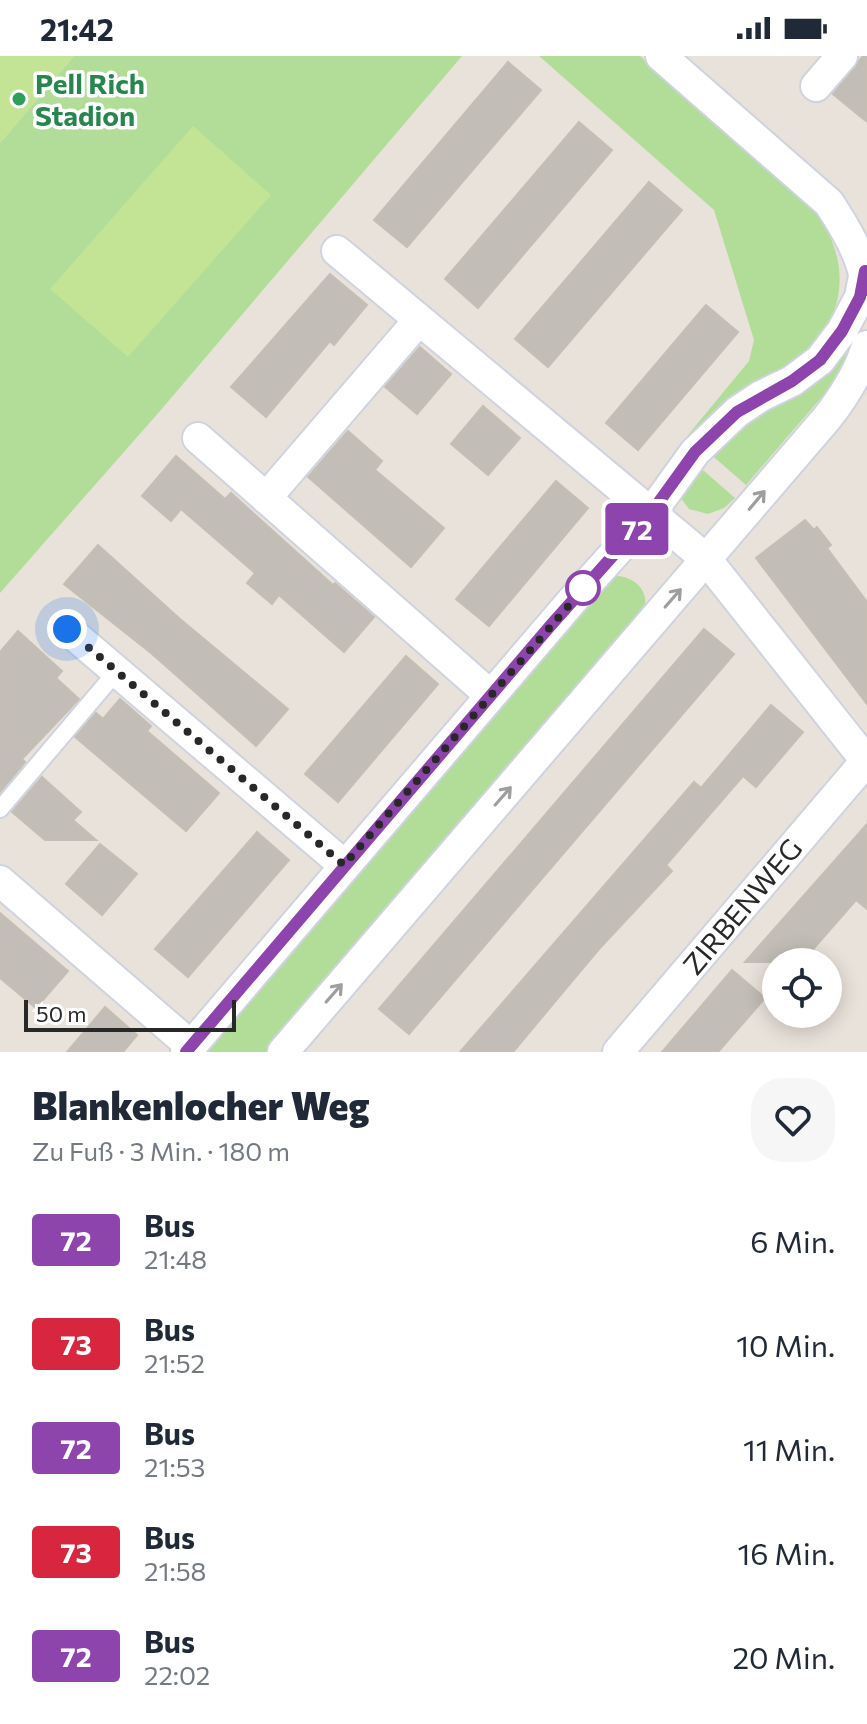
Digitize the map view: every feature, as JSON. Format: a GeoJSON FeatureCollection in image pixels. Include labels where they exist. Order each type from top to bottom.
{"type":"FeatureCollection","features":[{"type":"Feature","properties":{"kind":"street"},"geometry":{"type":"LineString","coordinates":[[0,881],[188,1049],[490,695],[651,513],[695,452],[737,412],[792,381],[820,360],[842,331],[866,281],[846,228],[829,203],[662,56]]}},
{"type":"Feature","properties":{"kind":"street"},"geometry":{"type":"LineString","coordinates":[[816,86],[842,56]]}},
{"type":"Feature","properties":{"kind":"street"},"geometry":{"type":"LineString","coordinates":[[337,251],[706,559],[866,762]]}},
{"type":"Feature","properties":{"kind":"street"},"geometry":{"type":"LineString","coordinates":[[266,498],[419,320]]}},
{"type":"Feature","properties":{"kind":"street"},"geometry":{"type":"LineString","coordinates":[[283,1052],[846,393],[861,366],[867,346]]}},
{"type":"Feature","properties":{"kind":"street"},"geometry":{"type":"LineString","coordinates":[[198,438],[490,695]]}},
{"type":"Feature","properties":{"kind":"street"},"geometry":{"type":"LineString","coordinates":[[67,629],[344,865]]}},
{"type":"Feature","properties":{"kind":"street","name":"ZIRBENWEG"},"geometry":{"type":"LineString","coordinates":[[618,1052],[866,762]]}},
{"type":"Feature","properties":{"kind":"lane"},"geometry":{"type":"LineString","coordinates":[[0,809],[117,671]]}},
{"type":"Feature","properties":{"kind":"green space","name":"Pell Rich Stadion"},"geometry":{"type":"Polygon","coordinates":[[[0,56],[74,56],[0,143],[0,56]]]}},
{"type":"Feature","properties":{"kind":"green space"},"geometry":{"type":"Polygon","coordinates":[[[74,56],[462,56],[160,411],[0,593],[0,143],[74,56]]]}},
{"type":"Feature","properties":{"kind":"green space"},"geometry":{"type":"Polygon","coordinates":[[[539,56],[640,56],[800,192],[828,232],[836,252],[838,294],[833,315],[822,336],[798,363],[694,440],[688,435],[749,361],[754,340],[714,210],[539,56]]]}},
{"type":"Feature","properties":{"kind":"green space"},"geometry":{"type":"Polygon","coordinates":[[[193,126],[271,195],[128,357],[50,289],[193,126]]]}},
{"type":"Feature","properties":{"kind":"green space"},"geometry":{"type":"Polygon","coordinates":[[[846,347],[849,353],[838,376],[746,485],[708,452],[846,347]]]}},
{"type":"Feature","properties":{"kind":"green space"},"geometry":{"type":"Polygon","coordinates":[[[696,464],[735,498],[724,508],[708,514],[689,509],[680,497],[696,464]]]}},
{"type":"Feature","properties":{"kind":"green space"},"geometry":{"type":"Polygon","coordinates":[[[610,576],[626,578],[638,585],[645,597],[644,613],[267,1052],[201,1052],[610,576]]]}},
{"type":"Feature","properties":{"kind":"building"},"geometry":{"type":"Polygon","coordinates":[[[863,56],[867,56],[867,122],[833,94],[863,56]]]}},
{"type":"Feature","properties":{"kind":"building"},"geometry":{"type":"Polygon","coordinates":[[[508,62],[541,90],[407,247],[374,220],[508,62]]]}},
{"type":"Feature","properties":{"kind":"building"},"geometry":{"type":"Polygon","coordinates":[[[579,122],[612,150],[478,308],[445,279],[579,122]]]}},
{"type":"Feature","properties":{"kind":"building"},"geometry":{"type":"Polygon","coordinates":[[[649,182],[682,210],[548,367],[515,339],[649,182]]]}},
{"type":"Feature","properties":{"kind":"building"},"geometry":{"type":"Polygon","coordinates":[[[330,274],[367,305],[334,345],[330,341],[266,417],[231,387],[330,274]]]}},
{"type":"Feature","properties":{"kind":"building"},"geometry":{"type":"Polygon","coordinates":[[[706,305],[738,332],[638,450],[606,423],[706,305]]]}},
{"type":"Feature","properties":{"kind":"building"},"geometry":{"type":"Polygon","coordinates":[[[420,347],[451,374],[417,414],[385,387],[420,347]]]}},
{"type":"Feature","properties":{"kind":"building"},"geometry":{"type":"Polygon","coordinates":[[[483,406],[520,438],[488,475],[451,444],[483,406]]]}},
{"type":"Feature","properties":{"kind":"building"},"geometry":{"type":"Polygon","coordinates":[[[348,431],[382,461],[375,470],[444,528],[411,567],[308,477],[348,431]]]}},
{"type":"Feature","properties":{"kind":"building"},"geometry":{"type":"Polygon","coordinates":[[[176,456],[225,499],[231,493],[333,585],[335,583],[374,617],[344,652],[279,595],[272,604],[247,583],[255,573],[181,509],[171,521],[142,496],[176,456]]]}},
{"type":"Feature","properties":{"kind":"building"},"geometry":{"type":"Polygon","coordinates":[[[556,481],[588,508],[489,626],[456,599],[556,481]]]}},
{"type":"Feature","properties":{"kind":"building"},"geometry":{"type":"Polygon","coordinates":[[[805,520],[814,530],[817,527],[831,545],[827,548],[867,602],[867,704],[756,558],[805,520]]]}},
{"type":"Feature","properties":{"kind":"building"},"geometry":{"type":"Polygon","coordinates":[[[98,545],[180,619],[288,709],[256,746],[151,653],[64,584],[98,545]]]}},
{"type":"Feature","properties":{"kind":"building"},"geometry":{"type":"Polygon","coordinates":[[[704,629],[734,654],[409,1034],[379,1009],[704,629]]]}},
{"type":"Feature","properties":{"kind":"building"},"geometry":{"type":"Polygon","coordinates":[[[18,631],[62,671],[56,678],[79,699],[22,759],[25,762],[0,792],[0,652],[18,631]]]}},
{"type":"Feature","properties":{"kind":"building"},"geometry":{"type":"Polygon","coordinates":[[[406,656],[438,684],[338,802],[305,774],[406,656]]]}},
{"type":"Feature","properties":{"kind":"building"},"geometry":{"type":"Polygon","coordinates":[[[120,699],[151,726],[147,731],[219,793],[186,831],[75,737],[96,713],[103,719],[120,699]]]}},
{"type":"Feature","properties":{"kind":"building"},"geometry":{"type":"Polygon","coordinates":[[[771,705],[803,732],[756,787],[743,776],[666,865],[672,871],[599,949],[513,1052],[460,1052],[694,782],[701,788],[771,705]]]}},
{"type":"Feature","properties":{"kind":"building"},"geometry":{"type":"Polygon","coordinates":[[[42,777],[81,812],[73,820],[96,840],[45,840],[12,812],[42,777]]]}},
{"type":"Feature","properties":{"kind":"building"},"geometry":{"type":"Polygon","coordinates":[[[867,824],[867,909],[856,900],[814,948],[762,948],[762,962],[745,962],[867,824]]]}},
{"type":"Feature","properties":{"kind":"building"},"geometry":{"type":"Polygon","coordinates":[[[257,832],[289,860],[188,977],[155,949],[257,832]]]}},
{"type":"Feature","properties":{"kind":"building"},"geometry":{"type":"Polygon","coordinates":[[[100,844],[137,874],[102,915],[66,884],[100,844]]]}},
{"type":"Feature","properties":{"kind":"building"},"geometry":{"type":"Polygon","coordinates":[[[0,913],[68,971],[36,1008],[0,978],[0,913]]]}},
{"type":"Feature","properties":{"kind":"building"},"geometry":{"type":"Polygon","coordinates":[[[732,970],[762,995],[762,1001],[718,1052],[662,1052],[732,970]]]}},
{"type":"Feature","properties":{"kind":"building"},"geometry":{"type":"Polygon","coordinates":[[[105,1007],[137,1035],[123,1052],[67,1052],[105,1007]]]}},
{"type":"Feature","properties":{"kind":"bus line","name":"72"},"geometry":{"type":"LineString","coordinates":[[186,1052],[551,625],[651,513],[695,452],[737,412],[792,381],[820,360],[842,331],[860,297],[865,271],[867,290]]}},
{"type":"Feature","properties":{"kind":"place","name":"Pell Rich Stadion"},"geometry":{"type":"Point","coordinates":[19,99]}},
{"type":"Feature","properties":{"kind":"route"},"geometry":{"type":"LineString","coordinates":[[67,629],[344,865],[591,580],[583,588]]}}]}
